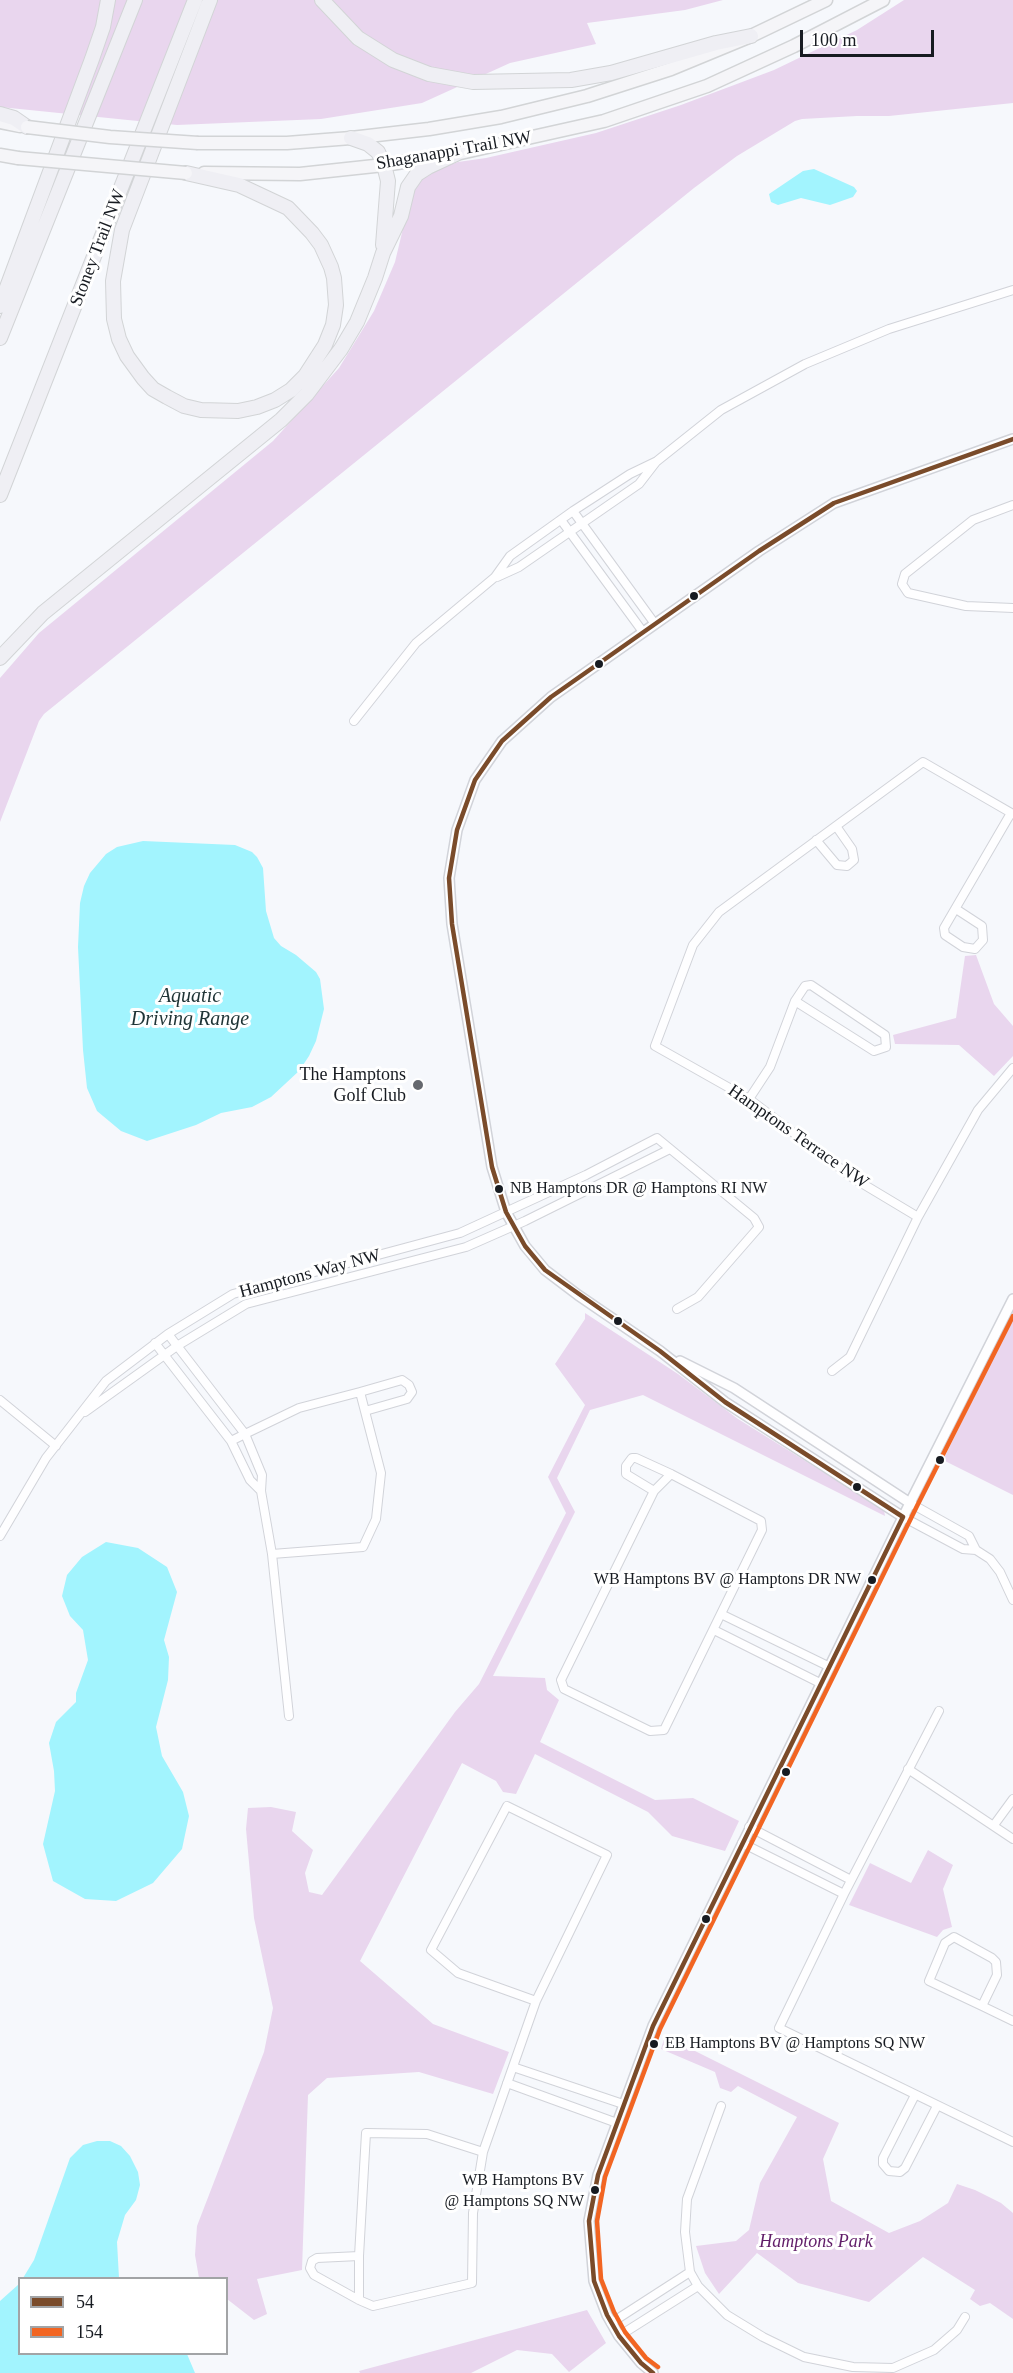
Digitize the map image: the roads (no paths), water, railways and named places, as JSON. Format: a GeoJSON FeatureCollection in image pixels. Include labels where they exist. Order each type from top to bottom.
{"type":"FeatureCollection","features":[{"type":"Feature","properties":{"kind":"highway"},"geometry":{"type":"LineString","coordinates":[[0,306],[92,59],[108,0]]}},
{"type":"Feature","properties":{"kind":"highway"},"geometry":{"type":"LineString","coordinates":[[0,338],[135,0]]}},
{"type":"Feature","properties":{"kind":"highway","name":"Stoney Trail NW"},"geometry":{"type":"LineString","coordinates":[[0,495],[195,0]]}},
{"type":"Feature","properties":{"kind":"highway"},"geometry":{"type":"LineString","coordinates":[[186,173],[239,185],[288,208],[321,245],[331,267],[336,306],[333,325],[326,345],[305,376],[291,390],[257,407],[238,411],[201,410],[184,406],[153,389],[127,356],[114,320],[113,281],[122,230],[210,0]]}},
{"type":"Feature","properties":{"kind":"highway"},"geometry":{"type":"LineString","coordinates":[[322,0],[358,38],[393,60],[429,74],[473,82],[571,80],[611,73],[716,43],[751,36]]}},
{"type":"Feature","properties":{"kind":"highway"},"geometry":{"type":"LineString","coordinates":[[0,114],[14,118],[27,127]]}},
{"type":"Feature","properties":{"kind":"highway"},"geometry":{"type":"LineString","coordinates":[[351,138],[368,144],[378,152],[384,165],[388,181],[383,253]]}},
{"type":"Feature","properties":{"kind":"highway"},"geometry":{"type":"LineString","coordinates":[[0,658],[43,613],[280,420],[307,394],[341,349],[353,328],[400,216],[408,187],[417,174],[456,154]]}},
{"type":"Feature","properties":{"kind":"main road","name":"Shaganappi Trail NW"},"geometry":{"type":"LineString","coordinates":[[0,122],[110,137],[198,143],[287,143],[351,138],[474,122],[565,102],[661,72],[751,36],[826,0]]}},
{"type":"Feature","properties":{"kind":"main road","name":"Shaganappi Trail NW"},"geometry":{"type":"LineString","coordinates":[[0,154],[18,158],[186,173],[300,174],[456,154],[604,121],[657,105],[751,66],[883,0]]}},
{"type":"Feature","properties":{"kind":"street"},"geometry":{"type":"LineString","coordinates":[[354,721],[416,643],[495,577],[510,556],[573,511],[630,474],[657,460],[721,410],[805,364],[889,329],[1013,290]]}},
{"type":"Feature","properties":{"kind":"street"},"geometry":{"type":"LineString","coordinates":[[1013,439],[834,503],[759,551],[551,697],[502,741],[475,780],[457,830],[450,878],[452,924],[492,1167],[506,1212],[525,1246],[545,1270],[660,1351],[725,1402],[903,1517],[963,1549],[976,1550],[990,1559],[1000,1572],[1013,1600]]}},
{"type":"Feature","properties":{"kind":"street"},"geometry":{"type":"LineString","coordinates":[[495,577],[519,567],[639,484],[657,460]]}},
{"type":"Feature","properties":{"kind":"street"},"geometry":{"type":"LineString","coordinates":[[1013,505],[973,520],[905,574],[902,584],[908,593],[966,606],[1013,608]]}},
{"type":"Feature","properties":{"kind":"street"},"geometry":{"type":"LineString","coordinates":[[573,511],[654,624]]}},
{"type":"Feature","properties":{"kind":"street"},"geometry":{"type":"LineString","coordinates":[[561,520],[643,632]]}},
{"type":"Feature","properties":{"kind":"street","name":"Hamptons Terrace NW"},"geometry":{"type":"LineString","coordinates":[[918,1217],[853,1178],[749,1099],[655,1046],[693,945],[719,912],[923,762],[1012,814]]}},
{"type":"Feature","properties":{"kind":"street"},"geometry":{"type":"LineString","coordinates":[[956,909],[982,926],[983,940],[975,949],[963,947],[945,935],[944,928],[1012,814]]}},
{"type":"Feature","properties":{"kind":"street"},"geometry":{"type":"LineString","coordinates":[[816,840],[837,865],[847,866],[854,860],[852,849],[836,826]]}},
{"type":"Feature","properties":{"kind":"street"},"geometry":{"type":"LineString","coordinates":[[749,1099],[770,1067],[795,1001],[805,986],[811,985],[885,1035],[886,1047],[874,1051],[795,1001]]}},
{"type":"Feature","properties":{"kind":"street"},"geometry":{"type":"LineString","coordinates":[[832,1371],[850,1357],[918,1217],[978,1110],[1012,1072]]}},
{"type":"Feature","properties":{"kind":"street","name":"Hamptons Way NW"},"geometry":{"type":"LineString","coordinates":[[0,1536],[46,1458],[78,1416],[106,1382],[155,1343],[233,1294],[460,1233],[586,1175],[657,1138],[670,1149],[592,1189],[466,1246],[246,1304],[177,1346],[78,1416]]}},
{"type":"Feature","properties":{"kind":"street"},"geometry":{"type":"LineString","coordinates":[[670,1149],[754,1218],[759,1227],[698,1297],[677,1309]]}},
{"type":"Feature","properties":{"kind":"street"},"geometry":{"type":"LineString","coordinates":[[586,1175],[592,1189]]}},
{"type":"Feature","properties":{"kind":"street"},"geometry":{"type":"LineString","coordinates":[[328,1269],[331,1281]]}},
{"type":"Feature","properties":{"kind":"street"},"geometry":{"type":"LineString","coordinates":[[653,2373],[641,2363],[619,2336],[611,2323],[594,2280],[589,2222],[598,2175],[653,2026],[749,1827],[1013,1299]]}},
{"type":"Feature","properties":{"kind":"street"},"geometry":{"type":"LineString","coordinates":[[168,1334],[245,1434],[262,1475],[261,1491],[272,1554],[289,1716]]}},
{"type":"Feature","properties":{"kind":"street"},"geometry":{"type":"LineString","coordinates":[[155,1343],[231,1441],[250,1480],[261,1491]]}},
{"type":"Feature","properties":{"kind":"street"},"geometry":{"type":"LineString","coordinates":[[660,1351],[734,1389],[910,1503],[969,1536],[976,1550]]}},
{"type":"Feature","properties":{"kind":"street"},"geometry":{"type":"LineString","coordinates":[[231,1441],[299,1408],[402,1380],[409,1384],[412,1392],[407,1400],[365,1411]]}},
{"type":"Feature","properties":{"kind":"street"},"geometry":{"type":"LineString","coordinates":[[272,1554],[363,1547],[376,1519],[381,1473],[360,1392]]}},
{"type":"Feature","properties":{"kind":"street"},"geometry":{"type":"LineString","coordinates":[[0,1400],[56,1446]]}},
{"type":"Feature","properties":{"kind":"street"},"geometry":{"type":"LineString","coordinates":[[654,1491],[629,1478],[626,1474],[628,1462],[636,1458],[671,1474],[761,1521],[762,1530],[723,1615],[664,1730],[650,1731],[564,1689],[561,1680],[654,1491],[671,1474]]}},
{"type":"Feature","properties":{"kind":"street"},"geometry":{"type":"LineString","coordinates":[[723,1615],[830,1668]]}},
{"type":"Feature","properties":{"kind":"street"},"geometry":{"type":"LineString","coordinates":[[714,1630],[822,1684]]}},
{"type":"Feature","properties":{"kind":"street"},"geometry":{"type":"LineString","coordinates":[[939,1711],[851,1880],[779,2028],[1013,2142]]}},
{"type":"Feature","properties":{"kind":"street"},"geometry":{"type":"LineString","coordinates":[[908,1769],[1013,1839]]}},
{"type":"Feature","properties":{"kind":"street"},"geometry":{"type":"LineString","coordinates":[[994,1825],[1013,1799]]}},
{"type":"Feature","properties":{"kind":"street"},"geometry":{"type":"LineString","coordinates":[[359,2256],[316,2258],[310,2264],[314,2275],[373,2306],[472,2283],[473,2213],[483,2152],[536,2001],[607,1855],[507,1806],[431,1950],[458,1973],[536,2001]]}},
{"type":"Feature","properties":{"kind":"street"},"geometry":{"type":"LineString","coordinates":[[749,1827],[851,1880]]}},
{"type":"Feature","properties":{"kind":"street"},"geometry":{"type":"LineString","coordinates":[[742,1842],[844,1894]]}},
{"type":"Feature","properties":{"kind":"street"},"geometry":{"type":"LineString","coordinates":[[982,2006],[997,1975],[996,1962],[954,1937],[945,1943],[929,1981],[1013,2021]]}},
{"type":"Feature","properties":{"kind":"street"},"geometry":{"type":"LineString","coordinates":[[513,2067],[623,2104]]}},
{"type":"Feature","properties":{"kind":"street"},"geometry":{"type":"LineString","coordinates":[[507,2082],[617,2124]]}},
{"type":"Feature","properties":{"kind":"street"},"geometry":{"type":"LineString","coordinates":[[915,2095],[883,2158],[883,2164],[889,2171],[900,2172],[905,2168],[937,2106]]}},
{"type":"Feature","properties":{"kind":"street"},"geometry":{"type":"LineString","coordinates":[[720,2106],[687,2199],[685,2232],[690,2272],[698,2286],[728,2315],[763,2337],[804,2357],[853,2367],[893,2368],[934,2349],[957,2330],[965,2317]]}},
{"type":"Feature","properties":{"kind":"street"},"geometry":{"type":"LineString","coordinates":[[358,2300],[366,2133],[427,2134],[483,2152]]}},
{"type":"Feature","properties":{"kind":"street"},"geometry":{"type":"LineString","coordinates":[[611,2323],[690,2272]]}},
{"type":"Feature","properties":{"kind":"street"},"geometry":{"type":"LineString","coordinates":[[619,2336],[698,2286]]}},
{"type":"Feature","properties":{"kind":"water"},"geometry":{"type":"Polygon","coordinates":[[[814,169],[854,187],[857,191],[853,197],[830,205],[801,198],[778,205],[771,202],[769,194],[803,171],[814,169]]]}},
{"type":"Feature","properties":{"kind":"water","name":"Aquatic Driving Range"},"geometry":{"type":"Polygon","coordinates":[[[143,841],[235,845],[252,852],[263,868],[266,911],[274,938],[281,946],[316,972],[320,979],[324,1009],[316,1041],[309,1056],[299,1071],[271,1097],[252,1107],[221,1113],[196,1125],[147,1141],[121,1131],[97,1111],[87,1088],[78,947],[80,903],[90,873],[106,854],[117,847],[143,841]]]}},
{"type":"Feature","properties":{"kind":"water"},"geometry":{"type":"Polygon","coordinates":[[[106,1542],[138,1548],[167,1567],[177,1592],[164,1640],[169,1657],[168,1680],[156,1727],[162,1756],[183,1792],[189,1816],[182,1849],[153,1883],[116,1901],[85,1899],[53,1881],[43,1844],[55,1791],[49,1743],[56,1722],[76,1702],[76,1693],[88,1660],[83,1630],[70,1616],[62,1596],[67,1575],[82,1557],[106,1542]]]}},
{"type":"Feature","properties":{"kind":"water"},"geometry":{"type":"Polygon","coordinates":[[[97,2141],[110,2141],[121,2146],[130,2156],[138,2172],[140,2185],[136,2200],[125,2215],[117,2242],[119,2277],[24,2277],[34,2260],[70,2158],[83,2145],[97,2141]]]}},
{"type":"Feature","properties":{"kind":"water"},"geometry":{"type":"Polygon","coordinates":[[[18,2285],[18,2355],[187,2355],[195,2373],[0,2373],[0,2301],[18,2285]]]}},
{"type":"Feature","properties":{"kind":"place","name":"The Hamptons Golf Club"},"geometry":{"type":"Point","coordinates":[418,1085]}},
{"type":"Feature","properties":{"kind":"place","name":"NB Hamptons DR @ Hamptons RI NW"},"geometry":{"type":"Point","coordinates":[499,1189]}},
{"type":"Feature","properties":{"kind":"place","name":"WB Hamptons BV @ Hamptons DR NW"},"geometry":{"type":"Point","coordinates":[872,1580]}},
{"type":"Feature","properties":{"kind":"place","name":"EB Hamptons BV @ Hamptons SQ NW"},"geometry":{"type":"Point","coordinates":[654,2044]}},
{"type":"Feature","properties":{"kind":"place","name":"WB Hamptons BV @ Hamptons SQ NW"},"geometry":{"type":"Point","coordinates":[595,2190]}},
{"type":"Feature","properties":{"kind":"park label","name":"Hamptons Park"},"geometry":{"type":"Point","coordinates":[816,2242]}}]}
